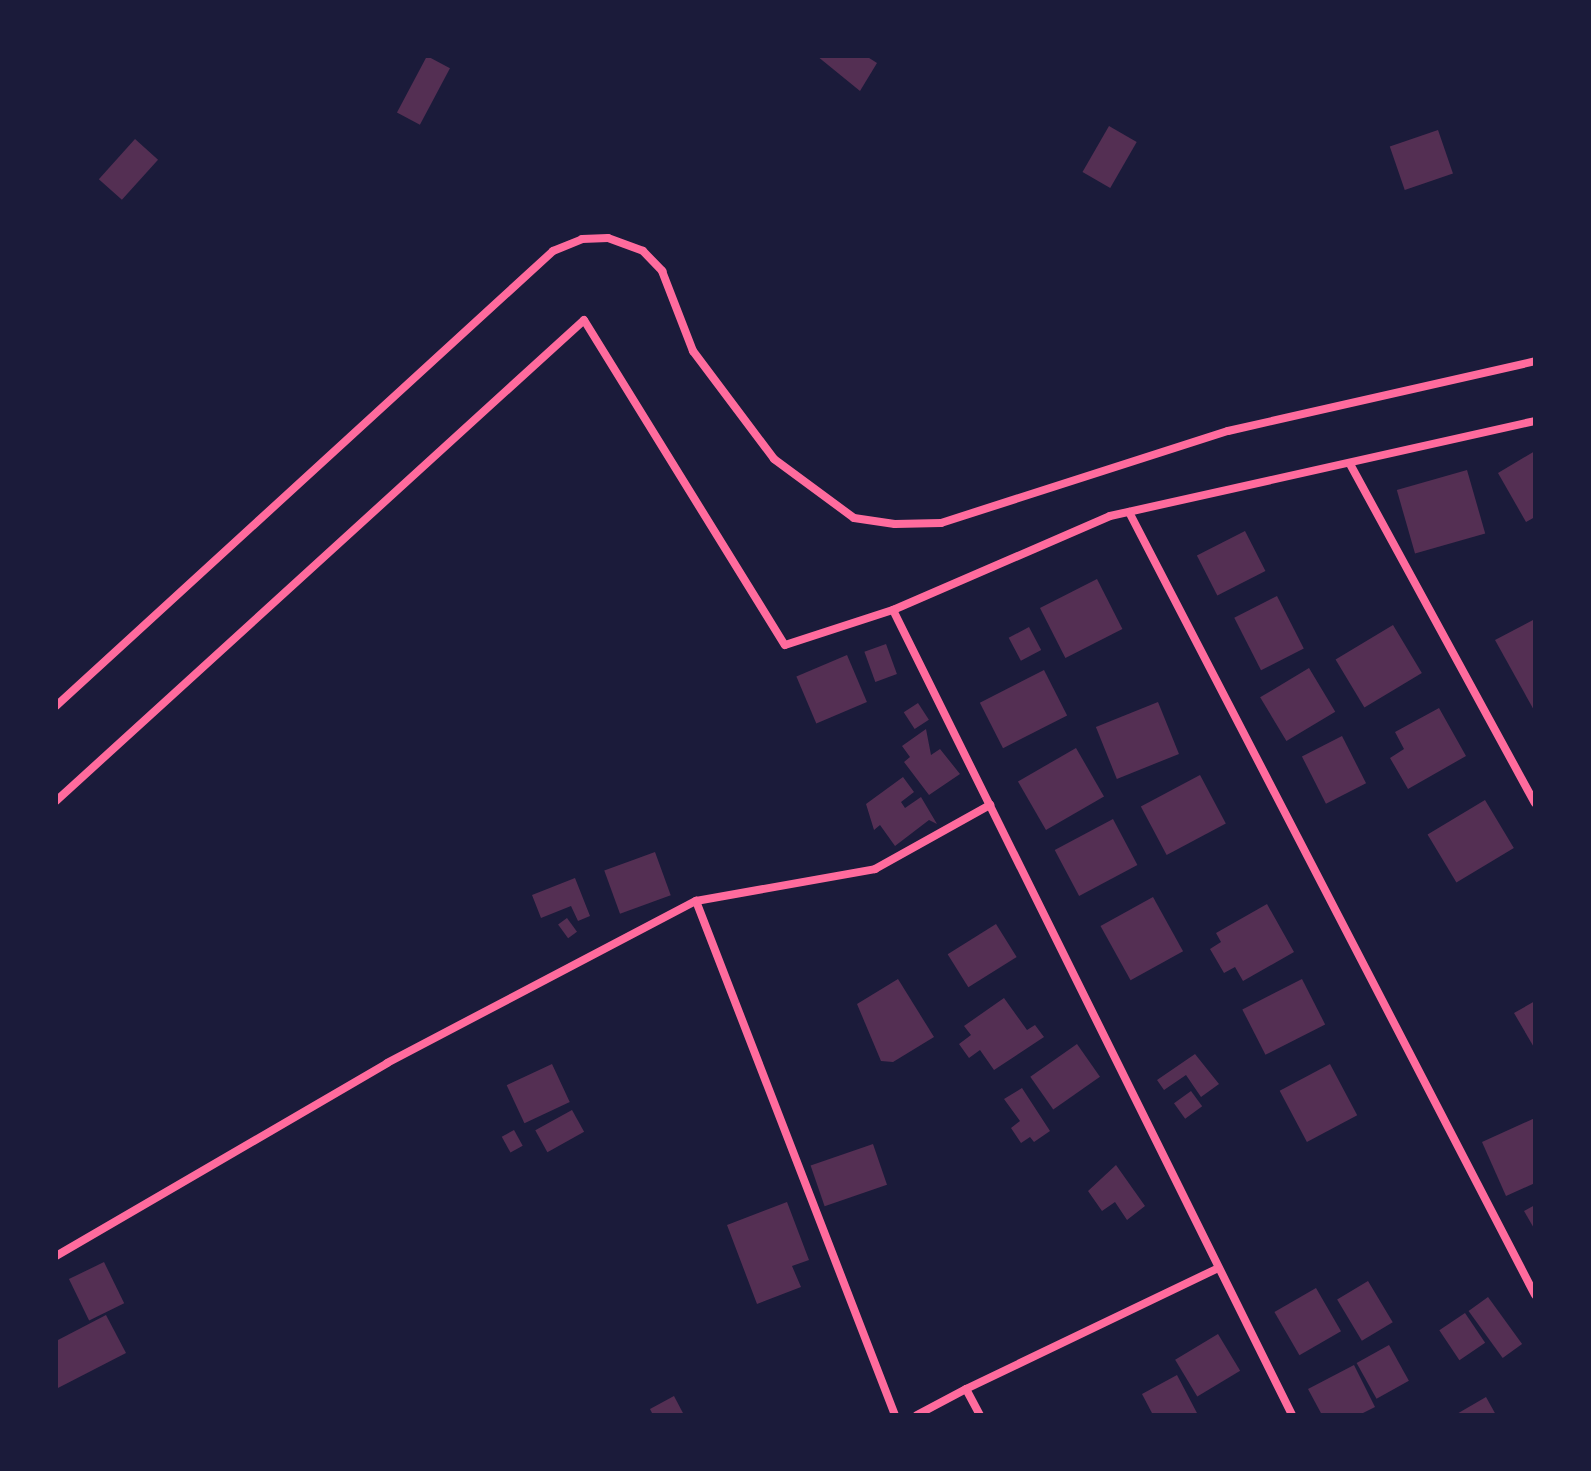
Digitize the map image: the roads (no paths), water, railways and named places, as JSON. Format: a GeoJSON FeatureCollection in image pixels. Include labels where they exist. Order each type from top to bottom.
{"type":"FeatureCollection","features":[{"type":"Feature","properties":{"kind":"street"},"geometry":{"type":"LineString","coordinates":[[56,706],[553,251],[582,239],[608,238],[643,251],[662,271],[693,351],[774,459],[854,518],[895,524],[941,523],[1228,431],[1535,361]]}},
{"type":"Feature","properties":{"kind":"street"},"geometry":{"type":"LineString","coordinates":[[56,801],[584,320],[785,645],[893,610],[1129,512],[1535,421]]}},
{"type":"Feature","properties":{"kind":"street"},"geometry":{"type":"LineString","coordinates":[[1350,464],[1535,803]]}},
{"type":"Feature","properties":{"kind":"street"},"geometry":{"type":"LineString","coordinates":[[1129,512],[1535,1295]]}},
{"type":"Feature","properties":{"kind":"street"},"geometry":{"type":"LineString","coordinates":[[893,610],[1292,1415]]}},
{"type":"Feature","properties":{"kind":"street"},"geometry":{"type":"LineString","coordinates":[[56,1256],[387,1063],[696,901],[875,869],[990,805]]}},
{"type":"Feature","properties":{"kind":"street"},"geometry":{"type":"LineString","coordinates":[[696,901],[895,1415]]}},
{"type":"Feature","properties":{"kind":"street"},"geometry":{"type":"LineString","coordinates":[[917,1415],[1219,1268]]}},
{"type":"Feature","properties":{"kind":"street"},"geometry":{"type":"LineString","coordinates":[[966,1389],[980,1415]]}}]}
